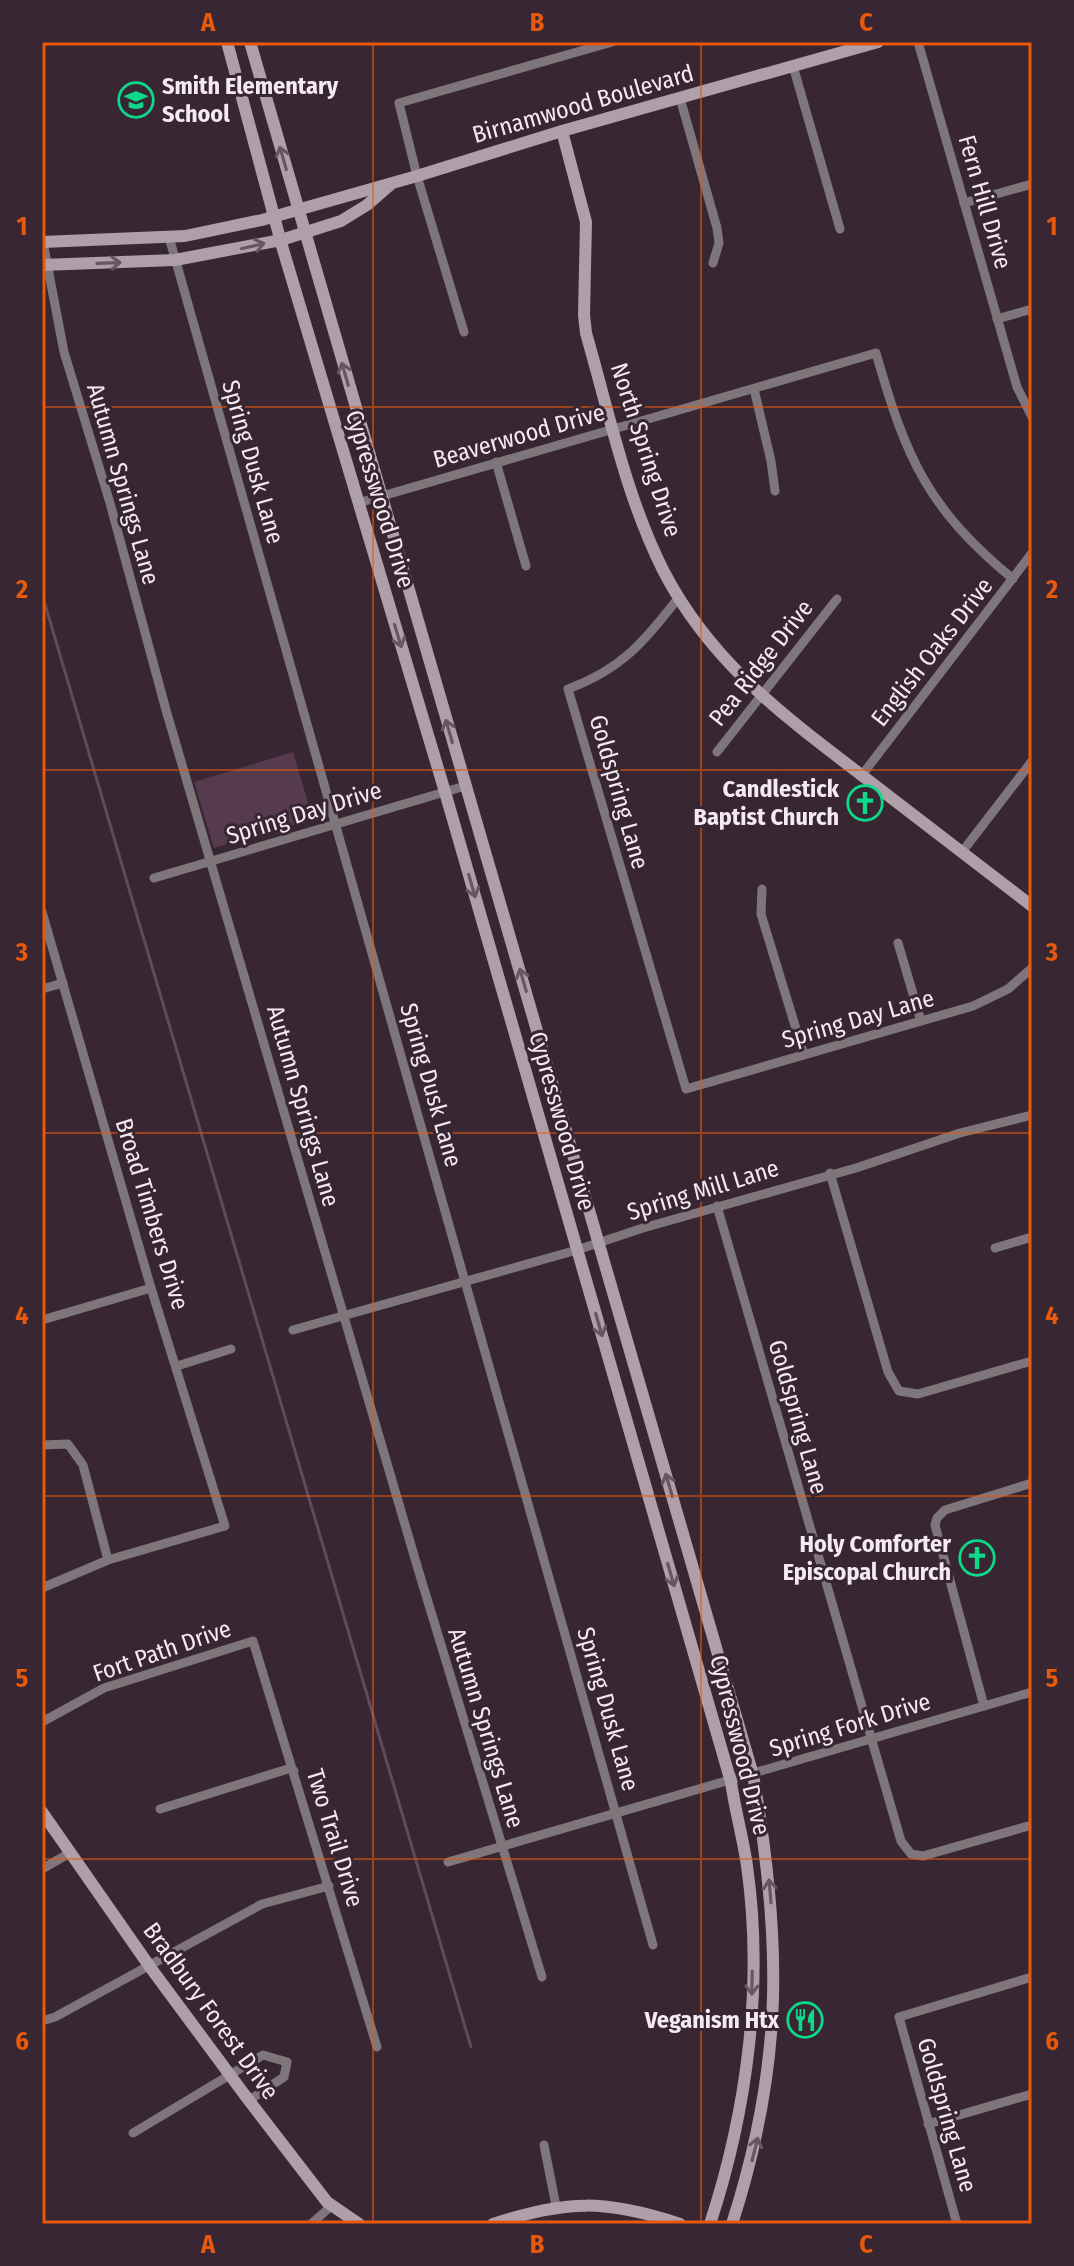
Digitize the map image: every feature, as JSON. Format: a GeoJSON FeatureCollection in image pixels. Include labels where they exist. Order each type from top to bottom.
{"type":"FeatureCollection","features":[{"type":"Feature","properties":{"kind":"main road","name":"Birnamwood Boulevard"},"geometry":{"type":"LineString","coordinates":[[43,242],[185,236],[275,217],[562,131],[878,42]]}},
{"type":"Feature","properties":{"kind":"main road"},"geometry":{"type":"LineString","coordinates":[[228,48],[251,44]]}},
{"type":"Feature","properties":{"kind":"main road","name":"Cypresswood Drive"},"geometry":{"type":"LineString","coordinates":[[251,44],[753,1775],[771,1895],[774,2011],[760,2127],[732,2224]]}},
{"type":"Feature","properties":{"kind":"main road","name":"Cypresswood Drive"},"geometry":{"type":"LineString","coordinates":[[228,48],[281,240],[445,792],[731,1782],[747,1867],[752,1931],[751,2011],[738,2123],[710,2224]]}},
{"type":"Feature","properties":{"kind":"main road","name":"North Spring Drive"},"geometry":{"type":"LineString","coordinates":[[562,131],[586,222],[586,333],[642,524],[679,597],[714,648],[760,696],[1032,906]]}},
{"type":"Feature","properties":{"kind":"main road","name":"Birnamwood Boulevard"},"geometry":{"type":"LineString","coordinates":[[45,265],[175,260],[281,240],[341,221],[367,205],[393,183]]}},
{"type":"Feature","properties":{"kind":"main road"},"geometry":{"type":"LineString","coordinates":[[511,1021],[533,1014]]}},
{"type":"Feature","properties":{"kind":"main road"},"geometry":{"type":"LineString","coordinates":[[657,1523],[678,1517]]}},
{"type":"Feature","properties":{"kind":"main road","name":"Bradbury Forest Drive"},"geometry":{"type":"LineString","coordinates":[[42,1812],[230,2076],[327,2202],[359,2224]]}},
{"type":"Feature","properties":{"kind":"main road"},"geometry":{"type":"LineString","coordinates":[[751,2011],[774,2011]]}},
{"type":"Feature","properties":{"kind":"main road"},"geometry":{"type":"LineString","coordinates":[[493,2224],[556,2206],[609,2205],[680,2224]]}},
{"type":"Feature","properties":{"kind":"street"},"geometry":{"type":"LineString","coordinates":[[464,332],[417,176],[399,103],[612,42]]}},
{"type":"Feature","properties":{"kind":"street","name":"Fern Hill Drive"},"geometry":{"type":"LineString","coordinates":[[918,42],[1017,387],[1032,417]]}},
{"type":"Feature","properties":{"kind":"street"},"geometry":{"type":"LineString","coordinates":[[793,66],[840,229]]}},
{"type":"Feature","properties":{"kind":"street"},"geometry":{"type":"LineString","coordinates":[[680,98],[717,228],[719,243],[713,263]]}},
{"type":"Feature","properties":{"kind":"street"},"geometry":{"type":"LineString","coordinates":[[964,203],[1032,184]]}},
{"type":"Feature","properties":{"kind":"street","name":"Spring Dusk Lane"},"geometry":{"type":"LineString","coordinates":[[169,237],[653,1945]]}},
{"type":"Feature","properties":{"kind":"street","name":"Autumn Springs Lane"},"geometry":{"type":"LineString","coordinates":[[43,242],[64,352],[110,503],[210,862],[542,1977]]}},
{"type":"Feature","properties":{"kind":"street"},"geometry":{"type":"LineString","coordinates":[[997,319],[1032,309]]}},
{"type":"Feature","properties":{"kind":"street","name":"Beaverwood Drive"},"geometry":{"type":"LineString","coordinates":[[358,503],[876,353],[902,439],[927,486],[964,536],[1013,579]]}},
{"type":"Feature","properties":{"kind":"street"},"geometry":{"type":"LineString","coordinates":[[754,389],[775,491]]}},
{"type":"Feature","properties":{"kind":"street"},"geometry":{"type":"LineString","coordinates":[[496,462],[526,566]]}},
{"type":"Feature","properties":{"kind":"street","name":"English Oaks Drive"},"geometry":{"type":"LineString","coordinates":[[862,775],[1032,553]]}},
{"type":"Feature","properties":{"kind":"street","name":"Goldspring Lane"},"geometry":{"type":"LineString","coordinates":[[679,597],[630,656],[603,674],[568,689],[686,1089]]}},
{"type":"Feature","properties":{"kind":"street","name":"Pea Ridge Drive"},"geometry":{"type":"LineString","coordinates":[[717,752],[837,599]]}},
{"type":"Feature","properties":{"kind":"street"},"geometry":{"type":"LineString","coordinates":[[962,852],[1032,761]]}},
{"type":"Feature","properties":{"kind":"street","name":"Spring Day Drive"},"geometry":{"type":"LineString","coordinates":[[154,878],[465,786]]}},
{"type":"Feature","properties":{"kind":"street"},"geometry":{"type":"LineString","coordinates":[[762,889],[761,914],[804,1055]]}},
{"type":"Feature","properties":{"kind":"street","name":"Broad Timbers Drive"},"geometry":{"type":"LineString","coordinates":[[42,912],[151,1288],[225,1526],[108,1560]]}},
{"type":"Feature","properties":{"kind":"street"},"geometry":{"type":"LineString","coordinates":[[898,943],[921,1021]]}},
{"type":"Feature","properties":{"kind":"street","name":"Spring Day Lane"},"geometry":{"type":"LineString","coordinates":[[686,1089],[991,999],[1017,983],[1032,968]]}},
{"type":"Feature","properties":{"kind":"street"},"geometry":{"type":"LineString","coordinates":[[42,989],[63,983]]}},
{"type":"Feature","properties":{"kind":"street","name":"Spring Mill Lane"},"geometry":{"type":"LineString","coordinates":[[293,1330],[599,1244],[717,1206],[1032,1115]]}},
{"type":"Feature","properties":{"kind":"street"},"geometry":{"type":"LineString","coordinates":[[830,1173],[888,1372],[899,1391],[918,1394],[1032,1361]]}},
{"type":"Feature","properties":{"kind":"street","name":"Goldspring Lane"},"geometry":{"type":"LineString","coordinates":[[717,1206],[901,1841],[911,1854],[923,1856],[1032,1825]]}},
{"type":"Feature","properties":{"kind":"street"},"geometry":{"type":"LineString","coordinates":[[995,1248],[1032,1237]]}},
{"type":"Feature","properties":{"kind":"street"},"geometry":{"type":"LineString","coordinates":[[42,1320],[151,1288]]}},
{"type":"Feature","properties":{"kind":"street"},"geometry":{"type":"LineString","coordinates":[[177,1366],[231,1349]]}},
{"type":"Feature","properties":{"kind":"street"},"geometry":{"type":"LineString","coordinates":[[42,1445],[68,1444],[83,1465],[108,1560],[42,1588]]}},
{"type":"Feature","properties":{"kind":"street"},"geometry":{"type":"LineString","coordinates":[[984,1706],[937,1534],[937,1518],[945,1510],[1032,1483]]}},
{"type":"Feature","properties":{"kind":"street","name":"Fort Path Drive"},"geometry":{"type":"LineString","coordinates":[[42,1722],[104,1688],[253,1641]]}},
{"type":"Feature","properties":{"kind":"street","name":"Two Trail Drive"},"geometry":{"type":"LineString","coordinates":[[253,1641],[377,2047]]}},
{"type":"Feature","properties":{"kind":"street","name":"Spring Fork Drive"},"geometry":{"type":"LineString","coordinates":[[448,1862],[1032,1692]]}},
{"type":"Feature","properties":{"kind":"street"},"geometry":{"type":"LineString","coordinates":[[160,1809],[291,1768],[294,1771]]}},
{"type":"Feature","properties":{"kind":"street"},"geometry":{"type":"LineString","coordinates":[[42,1869],[68,1854],[69,1849]]}},
{"type":"Feature","properties":{"kind":"street"},"geometry":{"type":"LineString","coordinates":[[42,2021],[150,1967],[262,1904],[329,1886]]}},
{"type":"Feature","properties":{"kind":"street","name":"Goldspring Lane"},"geometry":{"type":"LineString","coordinates":[[957,2224],[899,2017],[1032,1977]]}},
{"type":"Feature","properties":{"kind":"street"},"geometry":{"type":"LineString","coordinates":[[133,2133],[263,2055],[287,2062],[284,2077],[254,2097],[247,2098]]}},
{"type":"Feature","properties":{"kind":"street"},"geometry":{"type":"LineString","coordinates":[[928,2124],[1032,2094]]}},
{"type":"Feature","properties":{"kind":"street"},"geometry":{"type":"LineString","coordinates":[[544,2145],[556,2206]]}},
{"type":"Feature","properties":{"kind":"street"},"geometry":{"type":"LineString","coordinates":[[311,2224],[329,2208],[327,2202]]}},
{"type":"Feature","properties":{"kind":"shaded area"},"geometry":{"type":"Polygon","coordinates":[[[293,752],[313,819],[214,848],[194,782],[293,752]]]}},
{"type":"Feature","properties":{"kind":"waterway"},"geometry":{"type":"LineString","coordinates":[[42,594],[471,2047]]}},
{"type":"Feature","properties":{"kind":"place","name":"Smith Elementary School"},"geometry":{"type":"Point","coordinates":[136,100]}},
{"type":"Feature","properties":{"kind":"place","name":"Candlestick Baptist Church"},"geometry":{"type":"Point","coordinates":[865,803]}},
{"type":"Feature","properties":{"kind":"place","name":"Holy Comforter Episcopal Church"},"geometry":{"type":"Point","coordinates":[977,1558]}},
{"type":"Feature","properties":{"kind":"place","name":"Veganism Htx"},"geometry":{"type":"Point","coordinates":[805,2020]}}]}
